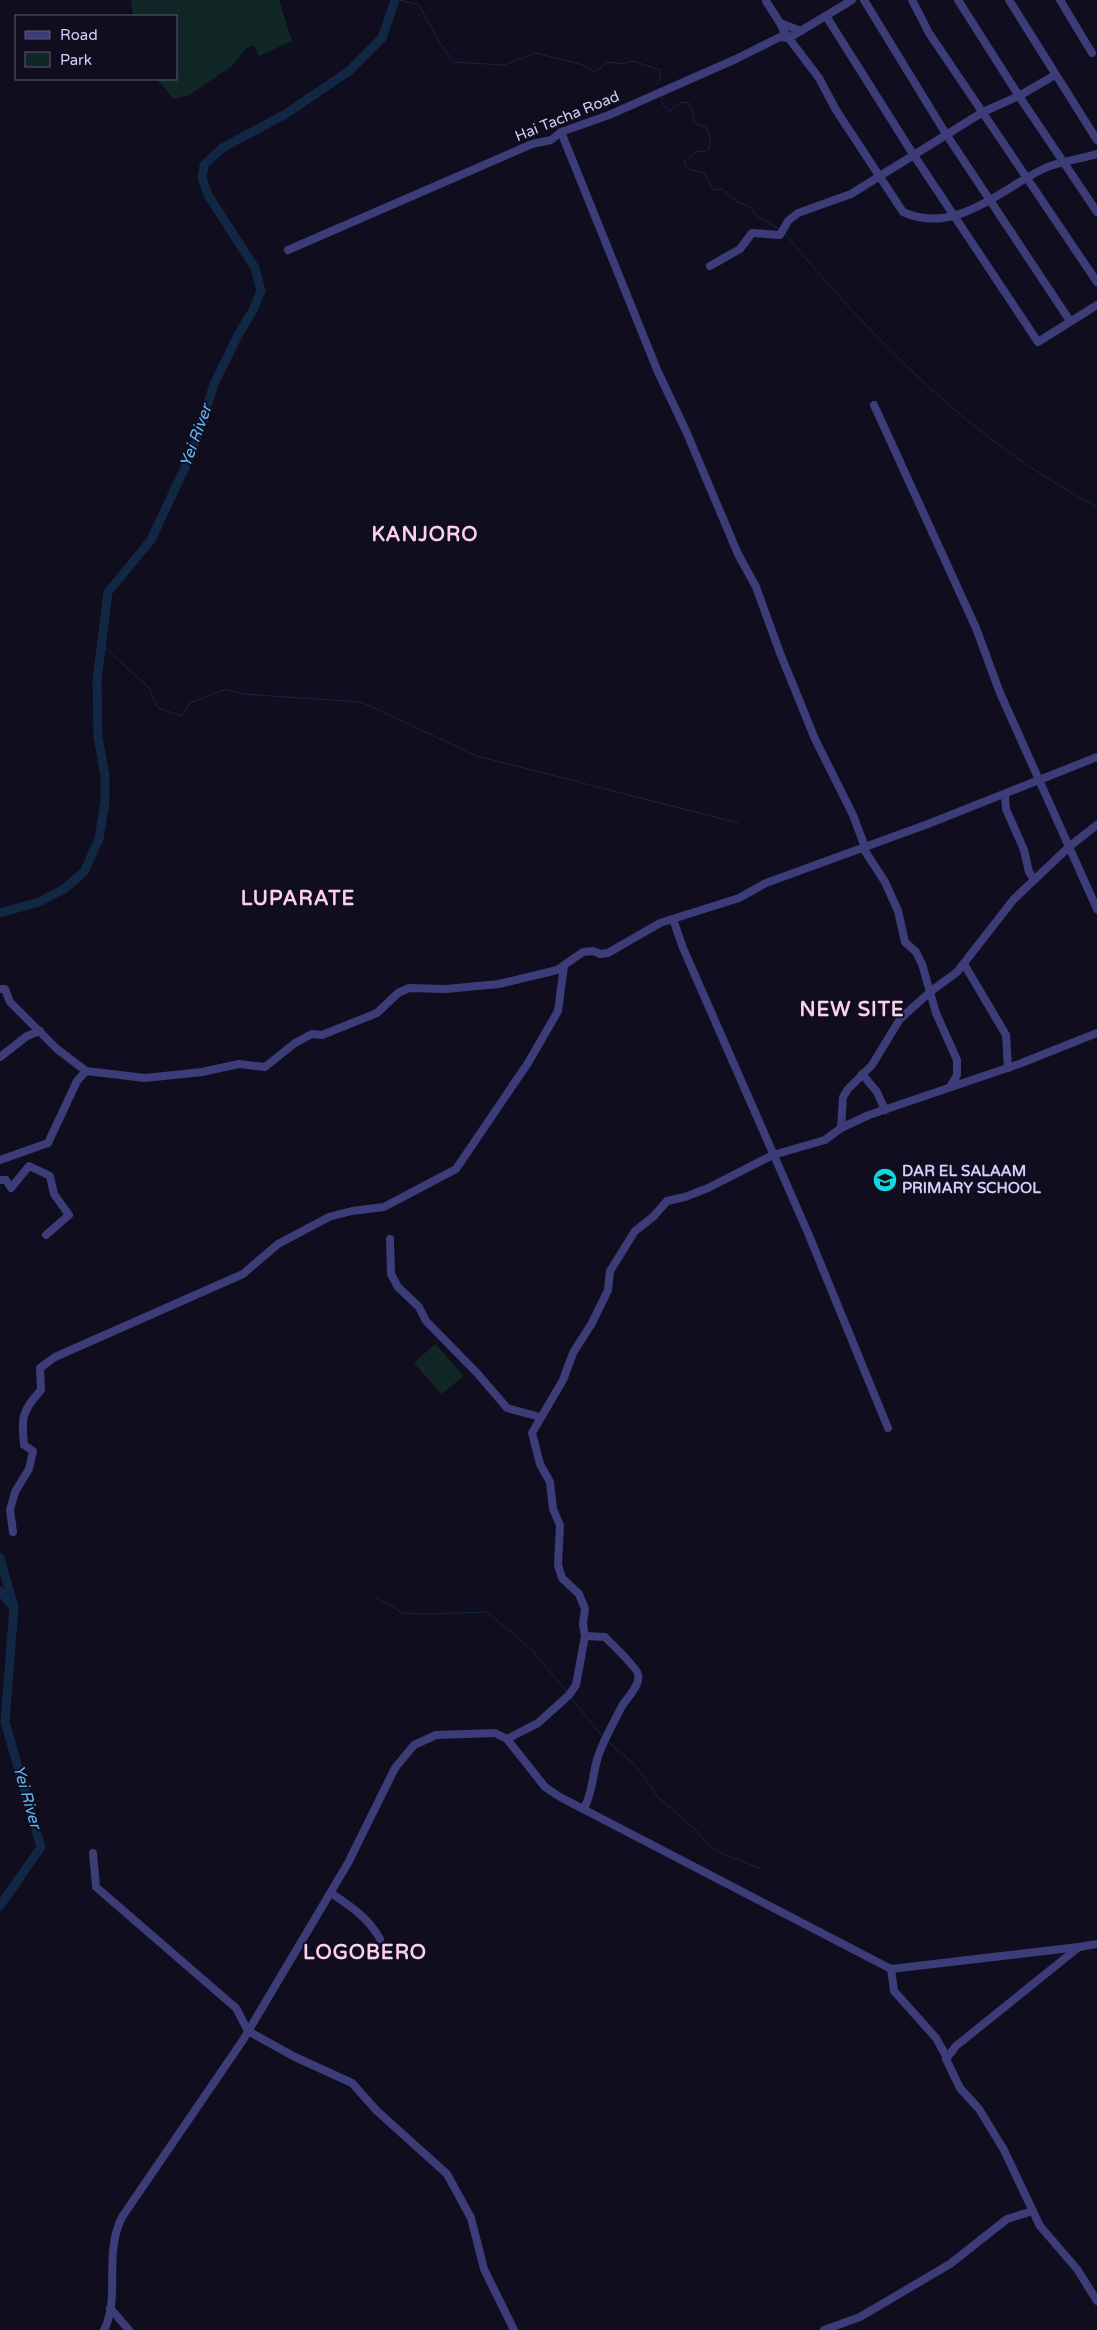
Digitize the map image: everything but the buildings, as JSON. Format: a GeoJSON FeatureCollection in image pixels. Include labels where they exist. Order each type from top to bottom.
{"type":"FeatureCollection","features":[{"type":"Feature","properties":{"kind":"street","name":"Hai Tacha Road"},"geometry":{"type":"LineString","coordinates":[[288,250],[532,144],[551,140],[561,132],[609,115],[736,59],[780,37],[789,38],[852,0]]}},
{"type":"Feature","properties":{"kind":"street"},"geometry":{"type":"LineString","coordinates":[[864,0],[946,134],[1070,321]]}},
{"type":"Feature","properties":{"kind":"street"},"geometry":{"type":"LineString","coordinates":[[912,0],[929,33],[1097,282]]}},
{"type":"Feature","properties":{"kind":"street"},"geometry":{"type":"LineString","coordinates":[[958,0],[1019,96],[1097,212]]}},
{"type":"Feature","properties":{"kind":"street"},"geometry":{"type":"LineString","coordinates":[[1009,0],[1097,140]]}},
{"type":"Feature","properties":{"kind":"street"},"geometry":{"type":"LineString","coordinates":[[1060,0],[1092,53]]}},
{"type":"Feature","properties":{"kind":"street"},"geometry":{"type":"LineString","coordinates":[[766,1],[789,38],[819,78],[836,110],[902,212],[920,218],[955,217],[990,200],[1046,168],[1097,154]]}},
{"type":"Feature","properties":{"kind":"street"},"geometry":{"type":"LineString","coordinates":[[826,16],[913,154],[1038,342],[1097,305]]}},
{"type":"Feature","properties":{"kind":"street"},"geometry":{"type":"LineString","coordinates":[[780,23],[801,31]]}},
{"type":"Feature","properties":{"kind":"street"},"geometry":{"type":"LineString","coordinates":[[710,266],[740,250],[752,233],[780,235],[788,221],[798,213],[851,194],[983,112],[1019,96],[1055,75]]}},
{"type":"Feature","properties":{"kind":"street"},"geometry":{"type":"LineString","coordinates":[[561,132],[658,372],[686,431],[738,554],[756,587],[780,654],[815,739],[853,815],[864,847],[885,882],[898,911],[905,942],[918,955],[930,992],[957,1060],[957,1075],[950,1087]]}},
{"type":"Feature","properties":{"kind":"street"},"geometry":{"type":"LineString","coordinates":[[874,405],[976,628],[1000,693],[1097,909]]}},
{"type":"Feature","properties":{"kind":"street"},"geometry":{"type":"LineString","coordinates":[[0,989],[5,989],[10,1002],[57,1049],[86,1070],[145,1078],[202,1072],[239,1064],[265,1067],[295,1043],[312,1034],[322,1035],[377,1013],[398,993],[409,988],[446,989],[499,984],[538,976],[564,966],[583,952],[608,953],[660,923],[739,898],[766,883],[1005,794],[1097,757]]}},
{"type":"Feature","properties":{"kind":"street"},"geometry":{"type":"LineString","coordinates":[[1005,794],[1006,809],[1034,879]]}},
{"type":"Feature","properties":{"kind":"street"},"geometry":{"type":"LineString","coordinates":[[841,1128],[843,1096],[872,1065],[900,1019],[964,964],[989,928],[1034,879],[1070,846],[1097,825]]}},
{"type":"Feature","properties":{"kind":"street"},"geometry":{"type":"LineString","coordinates":[[674,919],[683,948],[808,1233],[888,1428]]}},
{"type":"Feature","properties":{"kind":"street"},"geometry":{"type":"LineString","coordinates":[[964,964],[1006,1035],[1008,1068]]}},
{"type":"Feature","properties":{"kind":"street"},"geometry":{"type":"LineString","coordinates":[[13,1532],[10,1510],[15,1492],[29,1470],[33,1451],[24,1445],[22,1429],[25,1408],[41,1390],[40,1368],[55,1357],[243,1274],[272,1248],[329,1217],[352,1211],[384,1207],[404,1199],[422,1186],[435,1182],[456,1169],[528,1063],[558,1011],[564,966]]}},
{"type":"Feature","properties":{"kind":"street"},"geometry":{"type":"LineString","coordinates":[[0,1057],[27,1036],[40,1031]]}},
{"type":"Feature","properties":{"kind":"street"},"geometry":{"type":"LineString","coordinates":[[507,1739],[538,1723],[569,1695],[576,1685],[585,1636],[583,1624],[585,1609],[579,1594],[562,1578],[558,1565],[560,1525],[552,1509],[550,1482],[540,1464],[532,1434],[540,1417],[563,1380],[573,1353],[592,1323],[608,1290],[610,1271],[635,1231],[654,1217],[667,1201],[685,1197],[708,1188],[773,1155],[825,1140],[841,1128],[885,1110],[1008,1068],[1097,1034]]}},
{"type":"Feature","properties":{"kind":"street"},"geometry":{"type":"LineString","coordinates":[[0,1160],[48,1143],[77,1081],[86,1070]]}},
{"type":"Feature","properties":{"kind":"street"},"geometry":{"type":"LineString","coordinates":[[862,1074],[877,1092],[885,1110]]}},
{"type":"Feature","properties":{"kind":"street"},"geometry":{"type":"LineString","coordinates":[[0,1180],[6,1180],[12,1188],[29,1166],[50,1176],[54,1194],[69,1215],[46,1235]]}},
{"type":"Feature","properties":{"kind":"street"},"geometry":{"type":"LineString","coordinates":[[390,1239],[391,1274],[398,1287],[419,1307],[426,1321],[477,1373],[507,1408],[540,1417]]}},
{"type":"Feature","properties":{"kind":"street"},"geometry":{"type":"LineString","coordinates":[[584,1808],[590,1797],[596,1762],[603,1743],[622,1706],[638,1683],[639,1675],[636,1668],[605,1637],[585,1636]]}},
{"type":"Feature","properties":{"kind":"street"},"geometry":{"type":"LineString","coordinates":[[104,2330],[110,2308],[113,2243],[122,2217],[248,2031],[331,1893],[395,1768],[414,1745],[424,1738],[443,1734],[494,1733],[507,1739],[545,1787],[668,1854],[730,1884],[891,1969],[1097,1944]]}},
{"type":"Feature","properties":{"kind":"street"},"geometry":{"type":"LineString","coordinates":[[93,1853],[96,1888],[236,2008],[248,2031],[295,2058],[352,2083],[377,2111],[446,2174],[472,2218],[484,2269],[514,2330]]}},
{"type":"Feature","properties":{"kind":"street"},"geometry":{"type":"LineString","coordinates":[[331,1893],[364,1917],[374,1927],[380,1939]]}},
{"type":"Feature","properties":{"kind":"street"},"geometry":{"type":"LineString","coordinates":[[946,2056],[1079,1947]]}},
{"type":"Feature","properties":{"kind":"street"},"geometry":{"type":"LineString","coordinates":[[891,1969],[894,1991],[936,2038],[960,2088],[979,2109],[1004,2150],[1021,2181],[1032,2211],[1040,2226],[1077,2269],[1097,2301]]}},
{"type":"Feature","properties":{"kind":"street"},"geometry":{"type":"LineString","coordinates":[[824,2330],[860,2317],[950,2264],[977,2245],[1000,2224],[1013,2217],[1032,2211]]}},
{"type":"Feature","properties":{"kind":"street"},"geometry":{"type":"LineString","coordinates":[[110,2308],[128,2330]]}},
{"type":"Feature","properties":{"kind":"green space"},"geometry":{"type":"Polygon","coordinates":[[[131,0],[279,0],[292,41],[259,56],[254,46],[247,47],[232,66],[189,95],[174,99],[157,80],[178,80],[178,15],[133,15],[131,0]]]}},
{"type":"Feature","properties":{"kind":"green space"},"geometry":{"type":"Polygon","coordinates":[[[435,1344],[464,1376],[441,1394],[414,1363],[435,1344]]]}},
{"type":"Feature","properties":{"kind":"waterway","name":"Yei River"},"geometry":{"type":"LineString","coordinates":[[0,913],[39,902],[64,889],[84,872],[99,839],[105,802],[105,776],[98,737],[97,681],[108,592],[151,540],[193,450],[214,384],[261,291],[255,268],[208,195],[202,178],[204,165],[222,148],[284,115],[349,71],[382,38],[395,0]]}},
{"type":"Feature","properties":{"kind":"waterway"},"geometry":{"type":"LineString","coordinates":[[399,0],[419,5],[441,45],[454,62],[504,65],[535,53],[583,65],[595,72],[608,62],[622,64],[633,61],[660,70],[660,78],[656,85]]}},
{"type":"Feature","properties":{"kind":"waterway"},"geometry":{"type":"LineString","coordinates":[[661,97],[664,106],[670,111],[680,103],[688,102],[694,114],[693,120],[700,126],[706,126],[710,140],[709,149],[704,152],[697,151],[684,162],[688,169],[704,173],[713,190],[722,189],[737,202],[750,207],[758,217],[779,229]]}},
{"type":"Feature","properties":{"kind":"waterway"},"geometry":{"type":"LineString","coordinates":[[784,233],[854,313],[927,386],[1007,451],[1097,507]]}},
{"type":"Feature","properties":{"kind":"waterway"},"geometry":{"type":"LineString","coordinates":[[101,644],[149,688],[158,708],[182,716],[190,703],[226,689],[242,694],[361,702],[477,756],[738,823]]}},
{"type":"Feature","properties":{"kind":"waterway","name":"Yei River"},"geometry":{"type":"LineString","coordinates":[[0,1558],[14,1607],[5,1722],[41,1847],[0,1906]]}},
{"type":"Feature","properties":{"kind":"waterway"},"geometry":{"type":"LineString","coordinates":[[0,1591],[11,1604]]}},
{"type":"Feature","properties":{"kind":"waterway"},"geometry":{"type":"LineString","coordinates":[[375,1597],[403,1613],[487,1612],[531,1649],[567,1692]]}},
{"type":"Feature","properties":{"kind":"waterway"},"geometry":{"type":"LineString","coordinates":[[570,1697],[602,1736]]}},
{"type":"Feature","properties":{"kind":"waterway"},"geometry":{"type":"LineString","coordinates":[[607,1741],[636,1766],[658,1797],[696,1830],[707,1844],[721,1853],[762,1869]]}},
{"type":"Feature","properties":{"kind":"place","name":"DAR EL SALAAM PRIMARY SCHOOL"},"geometry":{"type":"Point","coordinates":[885,1180]}},
{"type":"Feature","properties":{"kind":"district","name":"KANJORO"},"geometry":{"type":"Point","coordinates":[425,535]}},
{"type":"Feature","properties":{"kind":"district","name":"LUPARATE"},"geometry":{"type":"Point","coordinates":[298,899]}},
{"type":"Feature","properties":{"kind":"district","name":"NEW SITE"},"geometry":{"type":"Point","coordinates":[852,1010]}},
{"type":"Feature","properties":{"kind":"district","name":"LOGOBERO"},"geometry":{"type":"Point","coordinates":[365,1953]}}]}
